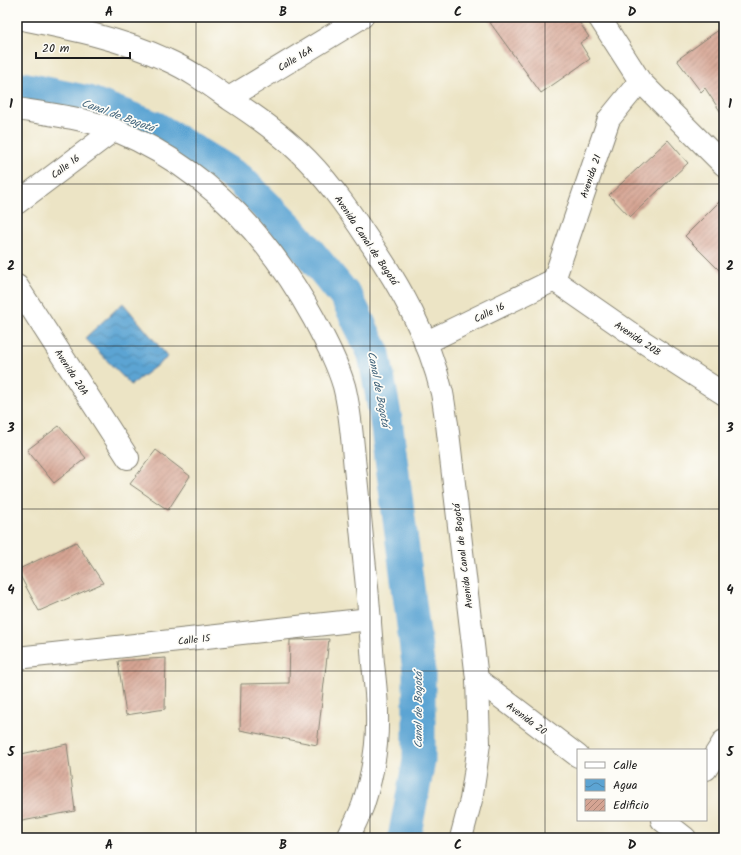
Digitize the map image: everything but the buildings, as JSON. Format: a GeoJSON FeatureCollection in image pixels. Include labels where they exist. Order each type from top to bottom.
{"type":"FeatureCollection","features":[{"type":"Feature","properties":{"kind":"main road","name":"Calle 16A"},"geometry":{"type":"LineString","coordinates":[[229,98],[362,17]]}},
{"type":"Feature","properties":{"kind":"main road"},"geometry":{"type":"LineString","coordinates":[[599,17],[640,81],[724,165]]}},
{"type":"Feature","properties":{"kind":"main road","name":"Avenida Canal de Bogotá"},"geometry":{"type":"LineString","coordinates":[[17,18],[62,27],[133,46],[167,60],[196,75],[270,127],[296,149],[319,172],[346,206],[391,273],[425,343],[442,393],[447,424],[477,679],[479,743],[475,774],[461,838]]}},
{"type":"Feature","properties":{"kind":"main road","name":"Avenida 21"},"geometry":{"type":"LineString","coordinates":[[554,280],[609,119],[640,81]]}},
{"type":"Feature","properties":{"kind":"main road"},"geometry":{"type":"LineString","coordinates":[[17,109],[88,121],[114,130],[148,145],[200,179],[225,200],[253,229],[278,261],[298,289],[338,368],[344,386],[350,421],[370,619],[377,716],[375,752],[370,779],[362,805],[348,838]]}},
{"type":"Feature","properties":{"kind":"main road","name":"Calle 16"},"geometry":{"type":"LineString","coordinates":[[17,203],[114,130]]}},
{"type":"Feature","properties":{"kind":"main road","name":"Calle 16"},"geometry":{"type":"LineString","coordinates":[[425,343],[554,280]]}},
{"type":"Feature","properties":{"kind":"main road","name":"Avenida 20B"},"geometry":{"type":"LineString","coordinates":[[554,280],[638,339],[724,394]]}},
{"type":"Feature","properties":{"kind":"main road","name":"Avenida 20A"},"geometry":{"type":"LineString","coordinates":[[17,286],[128,458]]}},
{"type":"Feature","properties":{"kind":"main road","name":"Calle 15"},"geometry":{"type":"LineString","coordinates":[[17,658],[370,619]]}},
{"type":"Feature","properties":{"kind":"main road","name":"Avenida 20"},"geometry":{"type":"LineString","coordinates":[[477,679],[577,755]]}},
{"type":"Feature","properties":{"kind":"main road"},"geometry":{"type":"LineString","coordinates":[[707,767],[724,741]]}},
{"type":"Feature","properties":{"kind":"water"},"geometry":{"type":"Polygon","coordinates":[[[123,303],[168,357],[131,385],[85,338],[123,303]]]}},
{"type":"Feature","properties":{"kind":"waterway","name":"Canal de Bogotá"},"geometry":{"type":"LineString","coordinates":[[17,87],[88,102],[156,128],[239,179],[294,234],[347,298],[374,354],[386,420],[419,671],[419,761],[404,838]]}}]}
